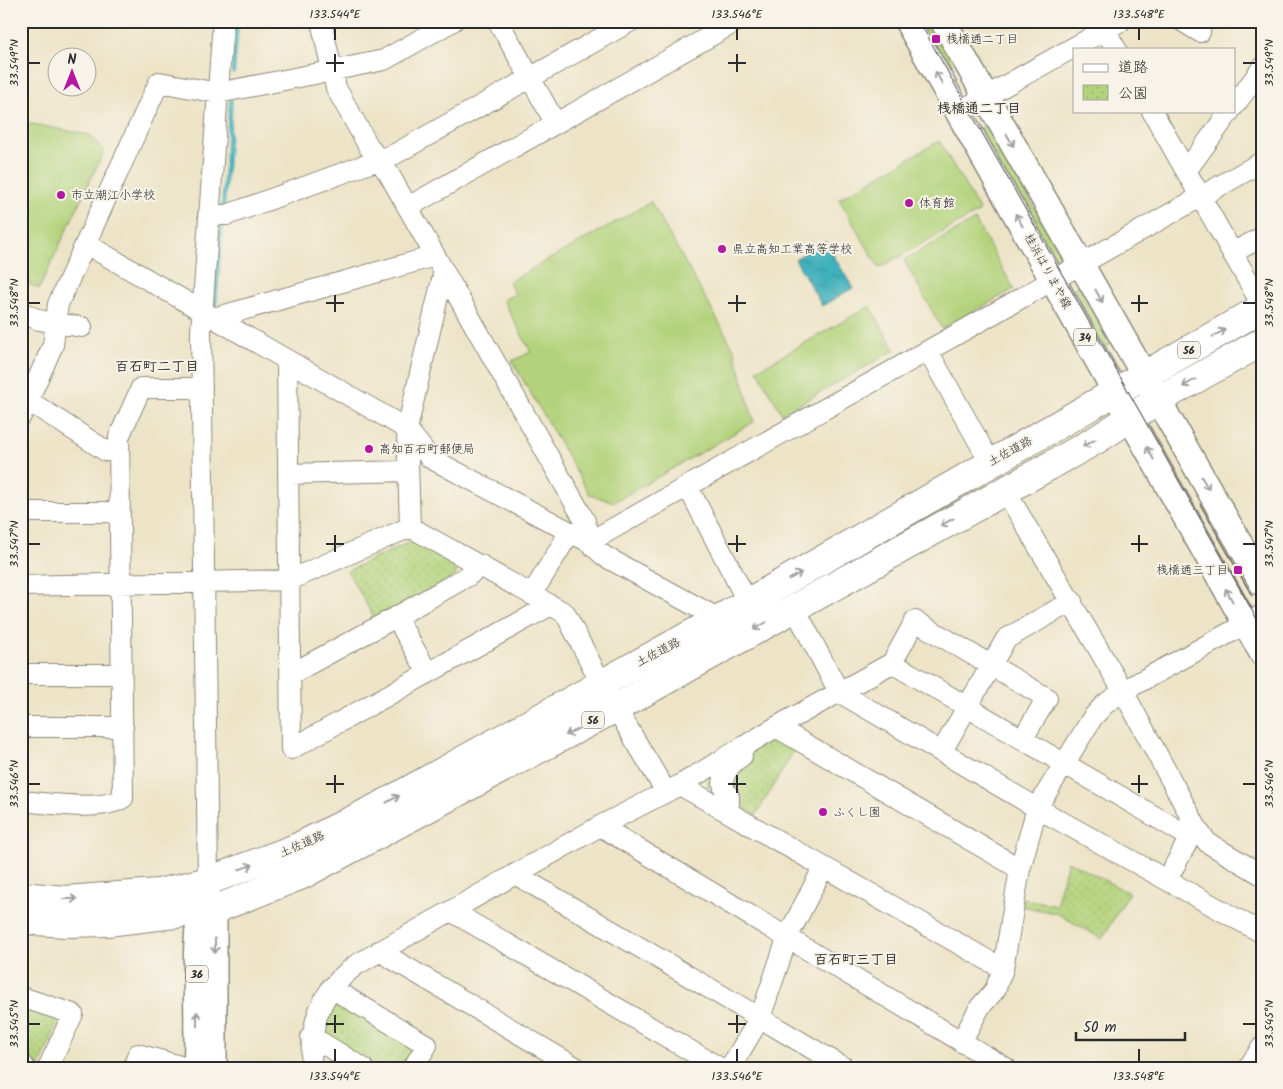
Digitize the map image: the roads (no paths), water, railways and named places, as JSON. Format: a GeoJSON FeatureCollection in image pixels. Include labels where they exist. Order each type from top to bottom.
{"type":"FeatureCollection","features":[{"type":"Feature","properties":{"kind":"highway","name":"土佐道路"},"geometry":{"type":"LineString","coordinates":[[21,896],[66,900],[158,893],[208,881],[296,848],[382,805],[601,683],[719,620],[990,462],[1117,392],[1262,307]]}},
{"type":"Feature","properties":{"kind":"highway","name":"56"},"geometry":{"type":"LineString","coordinates":[[21,920],[66,923],[98,922],[208,910],[310,871],[616,708],[1005,490],[1131,418],[1158,400],[1262,342]]}},
{"type":"Feature","properties":{"kind":"main road","name":"桂浜はりまや線"},"geometry":{"type":"LineString","coordinates":[[908,21],[1131,418],[1253,619],[1262,652]]}},
{"type":"Feature","properties":{"kind":"main road","name":"34"},"geometry":{"type":"LineString","coordinates":[[943,21],[1262,583]]}},
{"type":"Feature","properties":{"kind":"main road","name":"36"},"geometry":{"type":"LineString","coordinates":[[202,1067],[208,881]]}},
{"type":"Feature","properties":{"kind":"street"},"geometry":{"type":"LineString","coordinates":[[208,881],[202,388],[208,314],[208,215],[223,21]]}},
{"type":"Feature","properties":{"kind":"street"},"geometry":{"type":"LineString","coordinates":[[321,21],[336,88],[369,147],[380,159],[408,207],[585,521],[589,542]]}},
{"type":"Feature","properties":{"kind":"street"},"geometry":{"type":"LineString","coordinates":[[119,451],[106,451],[24,404],[53,345],[58,304],[159,82],[218,93],[331,71],[384,60],[453,21]]}},
{"type":"Feature","properties":{"kind":"street"},"geometry":{"type":"LineString","coordinates":[[498,21],[556,124]]}},
{"type":"Feature","properties":{"kind":"street"},"geometry":{"type":"LineString","coordinates":[[208,215],[227,215],[395,154],[631,21]]}},
{"type":"Feature","properties":{"kind":"street"},"geometry":{"type":"LineString","coordinates":[[408,207],[737,21]]}},
{"type":"Feature","properties":{"kind":"street"},"geometry":{"type":"LineString","coordinates":[[1182,21],[1200,32]]}},
{"type":"Feature","properties":{"kind":"street"},"geometry":{"type":"LineString","coordinates":[[1074,48],[1113,26],[1116,48]]}},
{"type":"Feature","properties":{"kind":"street"},"geometry":{"type":"LineString","coordinates":[[958,112],[1073,48]]}},
{"type":"Feature","properties":{"kind":"street"},"geometry":{"type":"LineString","coordinates":[[1236,103],[1262,68]]}},
{"type":"Feature","properties":{"kind":"street"},"geometry":{"type":"LineString","coordinates":[[1153,112],[1262,307]]}},
{"type":"Feature","properties":{"kind":"street"},"geometry":{"type":"LineString","coordinates":[[1186,172],[1229,112]]}},
{"type":"Feature","properties":{"kind":"street"},"geometry":{"type":"LineString","coordinates":[[589,542],[1262,162]]}},
{"type":"Feature","properties":{"kind":"street"},"geometry":{"type":"LineString","coordinates":[[1232,253],[1262,237]]}},
{"type":"Feature","properties":{"kind":"street"},"geometry":{"type":"LineString","coordinates":[[86,244],[407,429],[430,458],[589,542],[604,556],[719,620]]}},
{"type":"Feature","properties":{"kind":"street"},"geometry":{"type":"LineString","coordinates":[[208,314],[439,263]]}},
{"type":"Feature","properties":{"kind":"street"},"geometry":{"type":"LineString","coordinates":[[410,527],[407,429],[439,263]]}},
{"type":"Feature","properties":{"kind":"street"},"geometry":{"type":"LineString","coordinates":[[21,312],[38,320],[82,327]]}},
{"type":"Feature","properties":{"kind":"street"},"geometry":{"type":"LineString","coordinates":[[928,351],[990,462]]}},
{"type":"Feature","properties":{"kind":"street"},"geometry":{"type":"LineString","coordinates":[[287,360],[291,749],[551,605]]}},
{"type":"Feature","properties":{"kind":"street"},"geometry":{"type":"LineString","coordinates":[[21,801],[72,806],[116,803],[123,798],[119,437],[141,388],[202,388]]}},
{"type":"Feature","properties":{"kind":"street"},"geometry":{"type":"LineString","coordinates":[[288,474],[408,471]]}},
{"type":"Feature","properties":{"kind":"street"},"geometry":{"type":"LineString","coordinates":[[688,487],[748,603]]}},
{"type":"Feature","properties":{"kind":"street"},"geometry":{"type":"LineString","coordinates":[[1005,490],[1124,691],[1194,834]]}},
{"type":"Feature","properties":{"kind":"street"},"geometry":{"type":"LineString","coordinates":[[21,512],[120,512]]}},
{"type":"Feature","properties":{"kind":"street"},"geometry":{"type":"LineString","coordinates":[[410,527],[482,565],[565,614],[616,708],[673,789],[823,868],[1003,968]]}},
{"type":"Feature","properties":{"kind":"street"},"geometry":{"type":"LineString","coordinates":[[21,586],[290,580],[410,527]]}},
{"type":"Feature","properties":{"kind":"street"},"geometry":{"type":"LineString","coordinates":[[532,594],[570,532]]}},
{"type":"Feature","properties":{"kind":"street"},"geometry":{"type":"LineString","coordinates":[[291,674],[468,576],[482,565]]}},
{"type":"Feature","properties":{"kind":"street"},"geometry":{"type":"LineString","coordinates":[[942,751],[1006,639],[1072,601]]}},
{"type":"Feature","properties":{"kind":"street"},"geometry":{"type":"LineString","coordinates":[[794,607],[839,692],[1037,808],[1262,933]]}},
{"type":"Feature","properties":{"kind":"street"},"geometry":{"type":"LineString","coordinates":[[396,617],[428,673]]}},
{"type":"Feature","properties":{"kind":"street"},"geometry":{"type":"LineString","coordinates":[[961,1042],[980,1007],[995,990],[1003,968],[1020,869],[1037,808],[1093,717],[1104,705],[1124,691],[1253,619]]}},
{"type":"Feature","properties":{"kind":"street"},"geometry":{"type":"LineString","coordinates":[[311,1068],[311,1036],[318,1010],[338,978],[356,965],[600,826],[673,789],[776,727],[892,663],[915,621],[1047,698],[1023,738]]}},
{"type":"Feature","properties":{"kind":"street"},"geometry":{"type":"LineString","coordinates":[[892,663],[1194,834],[1262,875]]}},
{"type":"Feature","properties":{"kind":"street"},"geometry":{"type":"LineString","coordinates":[[21,674],[121,674]]}},
{"type":"Feature","properties":{"kind":"street"},"geometry":{"type":"LineString","coordinates":[[21,727],[123,727]]}},
{"type":"Feature","properties":{"kind":"street"},"geometry":{"type":"LineString","coordinates":[[776,727],[1020,869]]}},
{"type":"Feature","properties":{"kind":"street"},"geometry":{"type":"LineString","coordinates":[[734,804],[725,792],[724,780],[726,769],[733,762],[768,740],[786,744]]}},
{"type":"Feature","properties":{"kind":"street"},"geometry":{"type":"LineString","coordinates":[[600,826],[788,936],[1006,1068]]}},
{"type":"Feature","properties":{"kind":"street"},"geometry":{"type":"LineString","coordinates":[[1167,880],[1194,834]]}},
{"type":"Feature","properties":{"kind":"street"},"geometry":{"type":"LineString","coordinates":[[730,1068],[760,1018],[788,936],[823,868]]}},
{"type":"Feature","properties":{"kind":"street"},"geometry":{"type":"LineString","coordinates":[[516,874],[845,1068]]}},
{"type":"Feature","properties":{"kind":"street"},"geometry":{"type":"LineString","coordinates":[[451,911],[720,1068]]}},
{"type":"Feature","properties":{"kind":"street"},"geometry":{"type":"LineString","coordinates":[[380,952],[577,1068]]}},
{"type":"Feature","properties":{"kind":"street"},"geometry":{"type":"LineString","coordinates":[[331,988],[426,1045],[413,1068]]}},
{"type":"Feature","properties":{"kind":"street"},"geometry":{"type":"LineString","coordinates":[[21,997],[72,1014],[48,1068]]}},
{"type":"Feature","properties":{"kind":"street"},"geometry":{"type":"LineString","coordinates":[[311,1036],[364,1068]]}},
{"type":"Feature","properties":{"kind":"street"},"geometry":{"type":"LineString","coordinates":[[1248,1068],[1262,1047]]}},
{"type":"Feature","properties":{"kind":"street"},"geometry":{"type":"LineString","coordinates":[[133,1068],[138,1054],[184,1067],[202,1067]]}},
{"type":"Feature","properties":{"kind":"street"},"geometry":{"type":"LineString","coordinates":[[21,1063],[25,1068]]}},
{"type":"Feature","properties":{"kind":"water"},"geometry":{"type":"Polygon","coordinates":[[[825,241],[853,288],[822,306],[795,259],[825,241]]]}},
{"type":"Feature","properties":{"kind":"waterway"},"geometry":{"type":"LineString","coordinates":[[233,72],[237,21]]}},
{"type":"Feature","properties":{"kind":"waterway"},"geometry":{"type":"LineString","coordinates":[[223,207],[231,101]]}},
{"type":"Feature","properties":{"kind":"waterway"},"geometry":{"type":"LineString","coordinates":[[215,305],[221,225]]}},
{"type":"Feature","properties":{"kind":"tram line"},"geometry":{"type":"LineString","coordinates":[[919,21],[1262,628]]}},
{"type":"Feature","properties":{"kind":"tram line"},"geometry":{"type":"LineString","coordinates":[[1200,504],[1252,596]]}},
{"type":"Feature","properties":{"kind":"place","name":"桟橋通二丁目"},"geometry":{"type":"Point","coordinates":[936,39]}},
{"type":"Feature","properties":{"kind":"place","name":"市立潮江小学校"},"geometry":{"type":"Point","coordinates":[61,195]}},
{"type":"Feature","properties":{"kind":"place","name":"体育館"},"geometry":{"type":"Point","coordinates":[909,203]}},
{"type":"Feature","properties":{"kind":"place","name":"県立高知工業高等学校"},"geometry":{"type":"Point","coordinates":[722,249]}},
{"type":"Feature","properties":{"kind":"place","name":"高知百石町郵便局"},"geometry":{"type":"Point","coordinates":[369,449]}},
{"type":"Feature","properties":{"kind":"place","name":"桟橋通三丁目"},"geometry":{"type":"Point","coordinates":[1238,570]}},
{"type":"Feature","properties":{"kind":"place","name":"ふくし園"},"geometry":{"type":"Point","coordinates":[823,812]}},
{"type":"Feature","properties":{"kind":"district","name":"桟橋通二丁目"},"geometry":{"type":"Point","coordinates":[979,108]}},
{"type":"Feature","properties":{"kind":"district","name":"百石町二丁目"},"geometry":{"type":"Point","coordinates":[157,366]}},
{"type":"Feature","properties":{"kind":"district","name":"百石町三丁目"},"geometry":{"type":"Point","coordinates":[856,959]}}]}
